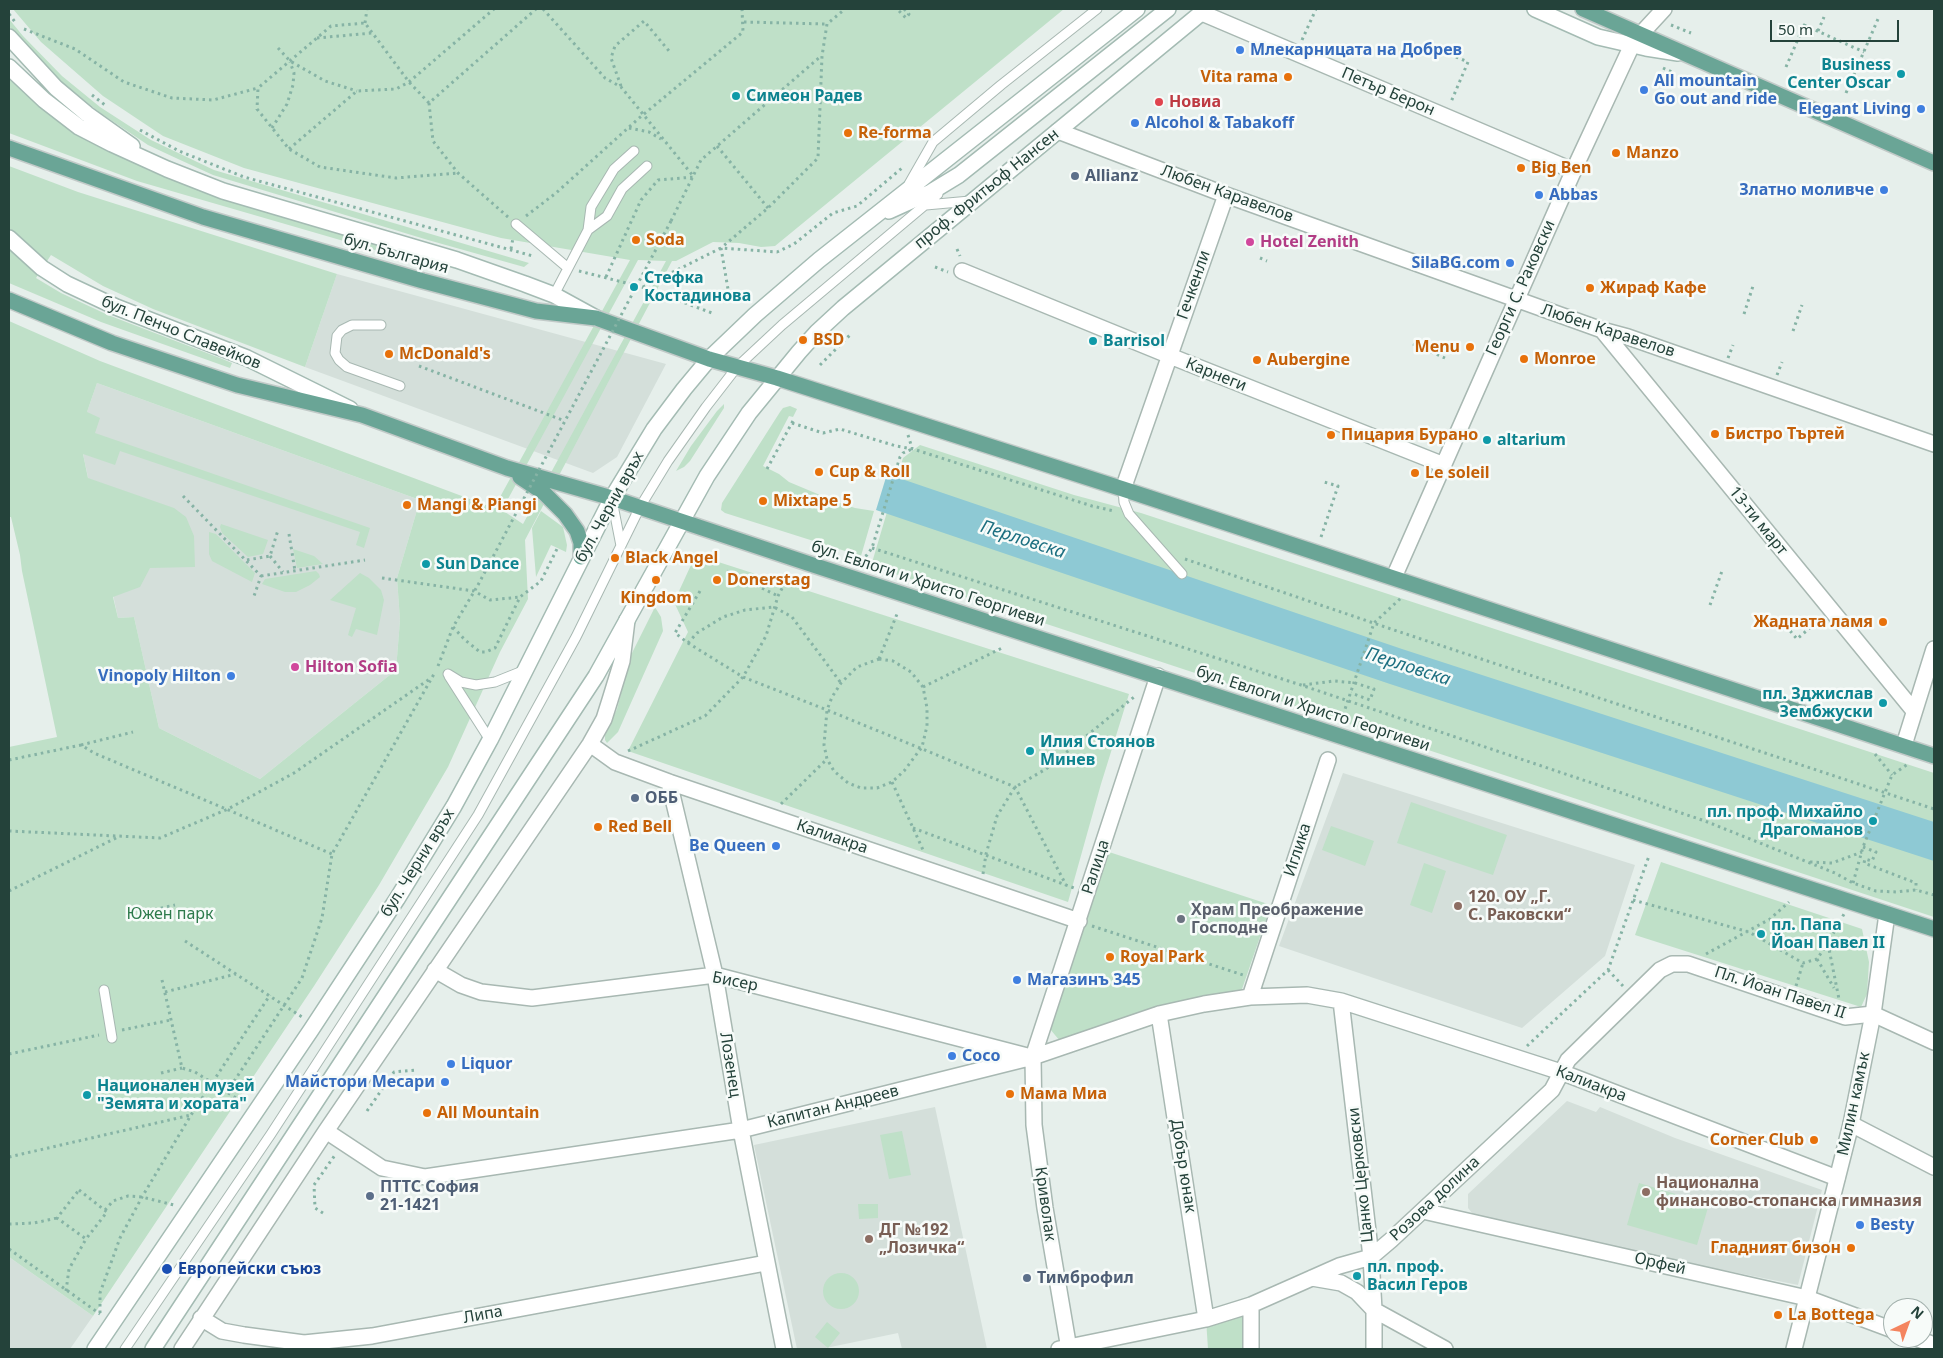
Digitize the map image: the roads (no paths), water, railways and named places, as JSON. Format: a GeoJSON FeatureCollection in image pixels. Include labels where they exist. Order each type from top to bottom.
{"type":"FeatureCollection","features":[{"type":"Feature","properties":{"kind":"main road"},"geometry":{"type":"LineString","coordinates":[[1583,9],[1636,40],[1683,53],[1934,163]]}},
{"type":"Feature","properties":{"kind":"main road","name":"бул. България"},"geometry":{"type":"LineString","coordinates":[[9,148],[203,217],[423,281],[536,311],[596,318],[710,359],[777,378]]}},
{"type":"Feature","properties":{"kind":"main road"},"geometry":{"type":"LineString","coordinates":[[9,300],[112,343],[237,385],[362,415],[507,468],[612,498],[682,521]]}},
{"type":"Feature","properties":{"kind":"main road"},"geometry":{"type":"LineString","coordinates":[[777,378],[1394,577],[1934,756]]}},
{"type":"Feature","properties":{"kind":"main road"},"geometry":{"type":"LineString","coordinates":[[507,468],[544,492],[565,514],[577,531],[581,543],[581,558]]}},
{"type":"Feature","properties":{"kind":"main road","name":"бул. Евлоги и Христо Георгиеви"},"geometry":{"type":"LineString","coordinates":[[682,521],[1934,929]]}},
{"type":"Feature","properties":{"kind":"street","name":"проф. Фритьоф Нансен"},"geometry":{"type":"LineString","coordinates":[[710,359],[755,314],[868,220],[1137,9]]}},
{"type":"Feature","properties":{"kind":"street","name":"проф. Фритьоф Нансен"},"geometry":{"type":"LineString","coordinates":[[868,220],[931,192],[959,175],[1168,9]]}},
{"type":"Feature","properties":{"kind":"street"},"geometry":{"type":"LineString","coordinates":[[1535,9],[1598,37],[1636,40]]}},
{"type":"Feature","properties":{"kind":"street","name":"проф. Фритьоф Нансен"},"geometry":{"type":"LineString","coordinates":[[777,378],[817,332],[843,308],[1204,11]]}},
{"type":"Feature","properties":{"kind":"street","name":"Петър Берон"},"geometry":{"type":"LineString","coordinates":[[1204,11],[1296,53],[1574,171]]}},
{"type":"Feature","properties":{"kind":"street","name":"Георги С. Раковски"},"geometry":{"type":"LineString","coordinates":[[1394,577],[1574,171],[1636,40],[1666,16]]}},
{"type":"Feature","properties":{"kind":"street"},"geometry":{"type":"LineString","coordinates":[[14,32],[56,88],[87,114],[167,169]]}},
{"type":"Feature","properties":{"kind":"street"},"geometry":{"type":"LineString","coordinates":[[9,67],[44,100],[78,126],[167,169],[224,191],[457,260],[554,294],[596,318]]}},
{"type":"Feature","properties":{"kind":"street","name":"Любен Каравелов"},"geometry":{"type":"LineString","coordinates":[[1058,131],[1516,300],[1934,444]]}},
{"type":"Feature","properties":{"kind":"street","name":"Гечкенли"},"geometry":{"type":"LineString","coordinates":[[1123,489],[1226,194]]}},
{"type":"Feature","properties":{"kind":"street","name":"бул. Пенчо Славейков"},"geometry":{"type":"LineString","coordinates":[[9,238],[42,268],[67,284],[116,307],[246,358],[362,415]]}},
{"type":"Feature","properties":{"kind":"street","name":"Карнеги"},"geometry":{"type":"LineString","coordinates":[[957,267],[1169,356],[1444,465]]}},
{"type":"Feature","properties":{"kind":"street","name":"13-ти март"},"geometry":{"type":"LineString","coordinates":[[1602,330],[1914,711]]}},
{"type":"Feature","properties":{"kind":"street","name":"бул. Черни връх"},"geometry":{"type":"LineString","coordinates":[[94,1349],[311,1030],[397,899],[454,806],[490,740],[612,498],[654,429],[684,389],[710,359]]}},
{"type":"Feature","properties":{"kind":"street"},"geometry":{"type":"LineString","coordinates":[[153,1349],[580,701],[596,676],[707,476],[749,412],[777,378]]}},
{"type":"Feature","properties":{"kind":"street"},"geometry":{"type":"LineString","coordinates":[[182,1349],[326,1131],[590,744],[604,719],[622,662],[628,618]]}},
{"type":"Feature","properties":{"kind":"street"},"geometry":{"type":"LineString","coordinates":[[1904,745],[1934,649]]}},
{"type":"Feature","properties":{"kind":"street","name":"Ралица"},"geometry":{"type":"LineString","coordinates":[[1033,1057],[1158,676]]}},
{"type":"Feature","properties":{"kind":"street","name":"Калиакра"},"geometry":{"type":"LineString","coordinates":[[590,744],[615,762],[669,782],[1079,921]]}},
{"type":"Feature","properties":{"kind":"street","name":"Иглика"},"geometry":{"type":"LineString","coordinates":[[1250,997],[1328,760]]}},
{"type":"Feature","properties":{"kind":"street","name":"Лозенец"},"geometry":{"type":"LineString","coordinates":[[669,782],[715,975],[741,1130],[784,1349]]}},
{"type":"Feature","properties":{"kind":"street","name":"Милин камък"},"geometry":{"type":"LineString","coordinates":[[1794,1349],[1851,1124],[1872,1014],[1887,914]]}},
{"type":"Feature","properties":{"kind":"street","name":"Розова долина"},"geometry":{"type":"LineString","coordinates":[[1065,1348],[1206,1319],[1251,1305],[1339,1266],[1371,1257],[1552,1090],[1568,1060],[1660,970],[1672,964],[1688,964]]}},
{"type":"Feature","properties":{"kind":"street","name":"Пл. Йоан Павел II"},"geometry":{"type":"LineString","coordinates":[[1688,964],[1845,1017],[1872,1014]]}},
{"type":"Feature","properties":{"kind":"street","name":"Бисер"},"geometry":{"type":"LineString","coordinates":[[435,970],[461,985],[481,992],[532,998],[715,975],[1033,1057]]}},
{"type":"Feature","properties":{"kind":"street","name":"Капитан Андреев"},"geometry":{"type":"LineString","coordinates":[[326,1131],[382,1168],[425,1176],[741,1130],[1033,1057],[1160,1014],[1204,1004],[1250,997],[1307,994],[1342,1001]]}},
{"type":"Feature","properties":{"kind":"street","name":"Калиакра"},"geometry":{"type":"LineString","coordinates":[[1342,1001],[1561,1072],[1837,1178]]}},
{"type":"Feature","properties":{"kind":"street","name":"Цанко Церковски"},"geometry":{"type":"LineString","coordinates":[[1342,1001],[1371,1257],[1374,1349]]}},
{"type":"Feature","properties":{"kind":"street","name":"Добър юнак"},"geometry":{"type":"LineString","coordinates":[[1160,1014],[1206,1319]]}},
{"type":"Feature","properties":{"kind":"street"},"geometry":{"type":"LineString","coordinates":[[1872,1014],[1934,1042]]}},
{"type":"Feature","properties":{"kind":"street","name":"Криволак"},"geometry":{"type":"LineString","coordinates":[[1033,1057],[1034,1124],[1065,1348]]}},
{"type":"Feature","properties":{"kind":"street"},"geometry":{"type":"LineString","coordinates":[[1851,1124],[1934,1167]]}},
{"type":"Feature","properties":{"kind":"street","name":"Орфей"},"geometry":{"type":"LineString","coordinates":[[1423,1211],[1807,1298],[1883,1326]]}},
{"type":"Feature","properties":{"kind":"street","name":"Липа"},"geometry":{"type":"LineString","coordinates":[[201,1318],[222,1331],[304,1343],[372,1336],[766,1263]]}},
{"type":"Feature","properties":{"kind":"street"},"geometry":{"type":"LineString","coordinates":[[1312,1278],[1341,1283],[1357,1292],[1374,1310],[1445,1349]]}},
{"type":"Feature","properties":{"kind":"street"},"geometry":{"type":"LineString","coordinates":[[1251,1305],[1252,1349]]}},
{"type":"Feature","properties":{"kind":"lane"},"geometry":{"type":"LineString","coordinates":[[906,190],[934,142],[1001,85],[1098,9]]}},
{"type":"Feature","properties":{"kind":"lane"},"geometry":{"type":"LineString","coordinates":[[554,294],[588,230],[591,207],[614,169],[634,151]]}},
{"type":"Feature","properties":{"kind":"lane"},"geometry":{"type":"LineString","coordinates":[[588,230],[607,216],[622,189],[647,166]]}},
{"type":"Feature","properties":{"kind":"lane"},"geometry":{"type":"LineString","coordinates":[[125,1349],[271,1134],[478,814],[576,637],[640,507],[668,461],[706,407],[737,367],[782,325],[926,205],[959,175]]}},
{"type":"Feature","properties":{"kind":"lane"},"geometry":{"type":"LineString","coordinates":[[926,205],[974,200]]}},
{"type":"Feature","properties":{"kind":"lane"},"geometry":{"type":"LineString","coordinates":[[516,224],[568,268]]}},
{"type":"Feature","properties":{"kind":"lane"},"geometry":{"type":"LineString","coordinates":[[381,324],[352,325],[342,330],[337,336],[335,352],[339,360],[347,366],[400,386]]}},
{"type":"Feature","properties":{"kind":"lane"},"geometry":{"type":"LineString","coordinates":[[1123,489],[1124,502],[1129,514],[1182,574]]}},
{"type":"Feature","properties":{"kind":"lane"},"geometry":{"type":"LineString","coordinates":[[612,498],[621,546]]}},
{"type":"Feature","properties":{"kind":"lane"},"geometry":{"type":"LineString","coordinates":[[490,740],[448,674],[462,682],[476,685],[494,682],[526,670]]}},
{"type":"Feature","properties":{"kind":"lane"},"geometry":{"type":"LineString","coordinates":[[104,990],[111,1035]]}},
{"type":"Feature","properties":{"kind":"water","name":"Перловска"},"geometry":{"type":"Polygon","coordinates":[[[887,474],[1402,649],[1934,822],[1934,861],[1390,684],[876,510],[887,474]]]}},
{"type":"Feature","properties":{"kind":"place","name":"Млекарницата на Добрев"},"geometry":{"type":"Point","coordinates":[1240,50]}},
{"type":"Feature","properties":{"kind":"place","name":"Business Center Oscar"},"geometry":{"type":"Point","coordinates":[1901,74]}},
{"type":"Feature","properties":{"kind":"place","name":"Vita rama"},"geometry":{"type":"Point","coordinates":[1288,77]}},
{"type":"Feature","properties":{"kind":"place","name":"All mountain Go out and ride"},"geometry":{"type":"Point","coordinates":[1644,90]}},
{"type":"Feature","properties":{"kind":"place","name":"Симеон Радев"},"geometry":{"type":"Point","coordinates":[736,96]}},
{"type":"Feature","properties":{"kind":"place","name":"Новиа"},"geometry":{"type":"Point","coordinates":[1159,102]}},
{"type":"Feature","properties":{"kind":"place","name":"Elegant Living"},"geometry":{"type":"Point","coordinates":[1921,109]}},
{"type":"Feature","properties":{"kind":"place","name":"Alcohol & Tabakoff"},"geometry":{"type":"Point","coordinates":[1135,123]}},
{"type":"Feature","properties":{"kind":"place","name":"Re-forma"},"geometry":{"type":"Point","coordinates":[848,133]}},
{"type":"Feature","properties":{"kind":"place","name":"Manzo"},"geometry":{"type":"Point","coordinates":[1616,153]}},
{"type":"Feature","properties":{"kind":"place","name":"Big Ben"},"geometry":{"type":"Point","coordinates":[1521,168]}},
{"type":"Feature","properties":{"kind":"place","name":"Allianz"},"geometry":{"type":"Point","coordinates":[1075,176]}},
{"type":"Feature","properties":{"kind":"place","name":"Златно моливче"},"geometry":{"type":"Point","coordinates":[1884,190]}},
{"type":"Feature","properties":{"kind":"place","name":"Abbas"},"geometry":{"type":"Point","coordinates":[1539,195]}},
{"type":"Feature","properties":{"kind":"place","name":"Soda"},"geometry":{"type":"Point","coordinates":[636,240]}},
{"type":"Feature","properties":{"kind":"place","name":"Hotel Zenith"},"geometry":{"type":"Point","coordinates":[1250,242]}},
{"type":"Feature","properties":{"kind":"place","name":"SilaBG.com"},"geometry":{"type":"Point","coordinates":[1510,263]}},
{"type":"Feature","properties":{"kind":"place","name":"Стефка Костадинова"},"geometry":{"type":"Point","coordinates":[634,287]}},
{"type":"Feature","properties":{"kind":"place","name":"Жираф Кафе"},"geometry":{"type":"Point","coordinates":[1590,288]}},
{"type":"Feature","properties":{"kind":"place","name":"BSD"},"geometry":{"type":"Point","coordinates":[803,340]}},
{"type":"Feature","properties":{"kind":"place","name":"Barrisol"},"geometry":{"type":"Point","coordinates":[1093,341]}},
{"type":"Feature","properties":{"kind":"place","name":"Menu"},"geometry":{"type":"Point","coordinates":[1470,347]}},
{"type":"Feature","properties":{"kind":"place","name":"McDonald's"},"geometry":{"type":"Point","coordinates":[389,354]}},
{"type":"Feature","properties":{"kind":"place","name":"Monroe"},"geometry":{"type":"Point","coordinates":[1524,359]}},
{"type":"Feature","properties":{"kind":"place","name":"Aubergine"},"geometry":{"type":"Point","coordinates":[1257,360]}},
{"type":"Feature","properties":{"kind":"place","name":"Бистро Търтей"},"geometry":{"type":"Point","coordinates":[1715,434]}},
{"type":"Feature","properties":{"kind":"place","name":"Пицария Бурано"},"geometry":{"type":"Point","coordinates":[1331,435]}},
{"type":"Feature","properties":{"kind":"place","name":"altarium"},"geometry":{"type":"Point","coordinates":[1487,440]}},
{"type":"Feature","properties":{"kind":"place","name":"Cup & Roll"},"geometry":{"type":"Point","coordinates":[819,472]}},
{"type":"Feature","properties":{"kind":"place","name":"Le soleil"},"geometry":{"type":"Point","coordinates":[1415,473]}},
{"type":"Feature","properties":{"kind":"place","name":"Mixtape 5"},"geometry":{"type":"Point","coordinates":[763,501]}},
{"type":"Feature","properties":{"kind":"place","name":"Mangi & Piangi"},"geometry":{"type":"Point","coordinates":[407,505]}},
{"type":"Feature","properties":{"kind":"place","name":"Black Angel"},"geometry":{"type":"Point","coordinates":[615,558]}},
{"type":"Feature","properties":{"kind":"place","name":"Sun Dance"},"geometry":{"type":"Point","coordinates":[426,564]}},
{"type":"Feature","properties":{"kind":"place","name":"Kingdom"},"geometry":{"type":"Point","coordinates":[656,580]}},
{"type":"Feature","properties":{"kind":"place","name":"Donerstag"},"geometry":{"type":"Point","coordinates":[717,580]}},
{"type":"Feature","properties":{"kind":"place","name":"Жадната ламя"},"geometry":{"type":"Point","coordinates":[1883,622]}},
{"type":"Feature","properties":{"kind":"place","name":"Hilton Sofia"},"geometry":{"type":"Point","coordinates":[295,667]}},
{"type":"Feature","properties":{"kind":"place","name":"Vinopoly Hilton"},"geometry":{"type":"Point","coordinates":[231,676]}},
{"type":"Feature","properties":{"kind":"place","name":"пл. Зджислав Зембжуски"},"geometry":{"type":"Point","coordinates":[1883,703]}},
{"type":"Feature","properties":{"kind":"place","name":"Илия Стоянов Минев"},"geometry":{"type":"Point","coordinates":[1030,751]}},
{"type":"Feature","properties":{"kind":"place","name":"ОББ"},"geometry":{"type":"Point","coordinates":[635,798]}},
{"type":"Feature","properties":{"kind":"place","name":"пл. проф. Михайло Драгоманов"},"geometry":{"type":"Point","coordinates":[1873,821]}},
{"type":"Feature","properties":{"kind":"place","name":"Red Bell"},"geometry":{"type":"Point","coordinates":[598,827]}},
{"type":"Feature","properties":{"kind":"place","name":"Be Queen"},"geometry":{"type":"Point","coordinates":[776,846]}},
{"type":"Feature","properties":{"kind":"place","name":"120. ОУ „Г. С. Раковски“"},"geometry":{"type":"Point","coordinates":[1458,906]}},
{"type":"Feature","properties":{"kind":"place","name":"Храм Преображение Господне"},"geometry":{"type":"Point","coordinates":[1181,919]}},
{"type":"Feature","properties":{"kind":"place","name":"пл. Папа Йоан Павел II"},"geometry":{"type":"Point","coordinates":[1761,934]}},
{"type":"Feature","properties":{"kind":"place","name":"Royal Park"},"geometry":{"type":"Point","coordinates":[1110,957]}},
{"type":"Feature","properties":{"kind":"place","name":"Магазинъ 345"},"geometry":{"type":"Point","coordinates":[1017,980]}},
{"type":"Feature","properties":{"kind":"place","name":"Coco"},"geometry":{"type":"Point","coordinates":[952,1056]}},
{"type":"Feature","properties":{"kind":"place","name":"Liquor"},"geometry":{"type":"Point","coordinates":[451,1064]}},
{"type":"Feature","properties":{"kind":"place","name":"Майстори Месари"},"geometry":{"type":"Point","coordinates":[445,1082]}},
{"type":"Feature","properties":{"kind":"place","name":"Мама Миа"},"geometry":{"type":"Point","coordinates":[1010,1094]}},
{"type":"Feature","properties":{"kind":"place","name":"Национален музей \"Земята и хората\""},"geometry":{"type":"Point","coordinates":[87,1095]}},
{"type":"Feature","properties":{"kind":"place","name":"All Mountain"},"geometry":{"type":"Point","coordinates":[427,1113]}},
{"type":"Feature","properties":{"kind":"place","name":"Corner Club"},"geometry":{"type":"Point","coordinates":[1814,1140]}},
{"type":"Feature","properties":{"kind":"place","name":"Национална финансово-стопанска гимназия"},"geometry":{"type":"Point","coordinates":[1646,1192]}},
{"type":"Feature","properties":{"kind":"place","name":"ПТТС София 21-1421"},"geometry":{"type":"Point","coordinates":[370,1196]}},
{"type":"Feature","properties":{"kind":"place","name":"Besty"},"geometry":{"type":"Point","coordinates":[1860,1225]}},
{"type":"Feature","properties":{"kind":"place","name":"ДГ №192 „Лозичка“"},"geometry":{"type":"Point","coordinates":[869,1239]}},
{"type":"Feature","properties":{"kind":"place","name":"Гладният бизон"},"geometry":{"type":"Point","coordinates":[1851,1248]}},
{"type":"Feature","properties":{"kind":"place","name":"Европейски съюз"},"geometry":{"type":"Point","coordinates":[167,1269]}},
{"type":"Feature","properties":{"kind":"place","name":"пл. проф. Васил Геров"},"geometry":{"type":"Point","coordinates":[1357,1276]}},
{"type":"Feature","properties":{"kind":"place","name":"Тимброфил"},"geometry":{"type":"Point","coordinates":[1027,1278]}},
{"type":"Feature","properties":{"kind":"place","name":"La Bottega"},"geometry":{"type":"Point","coordinates":[1778,1315]}},
{"type":"Feature","properties":{"kind":"park label","name":"Южен парк"},"geometry":{"type":"Point","coordinates":[170,914]}}]}
